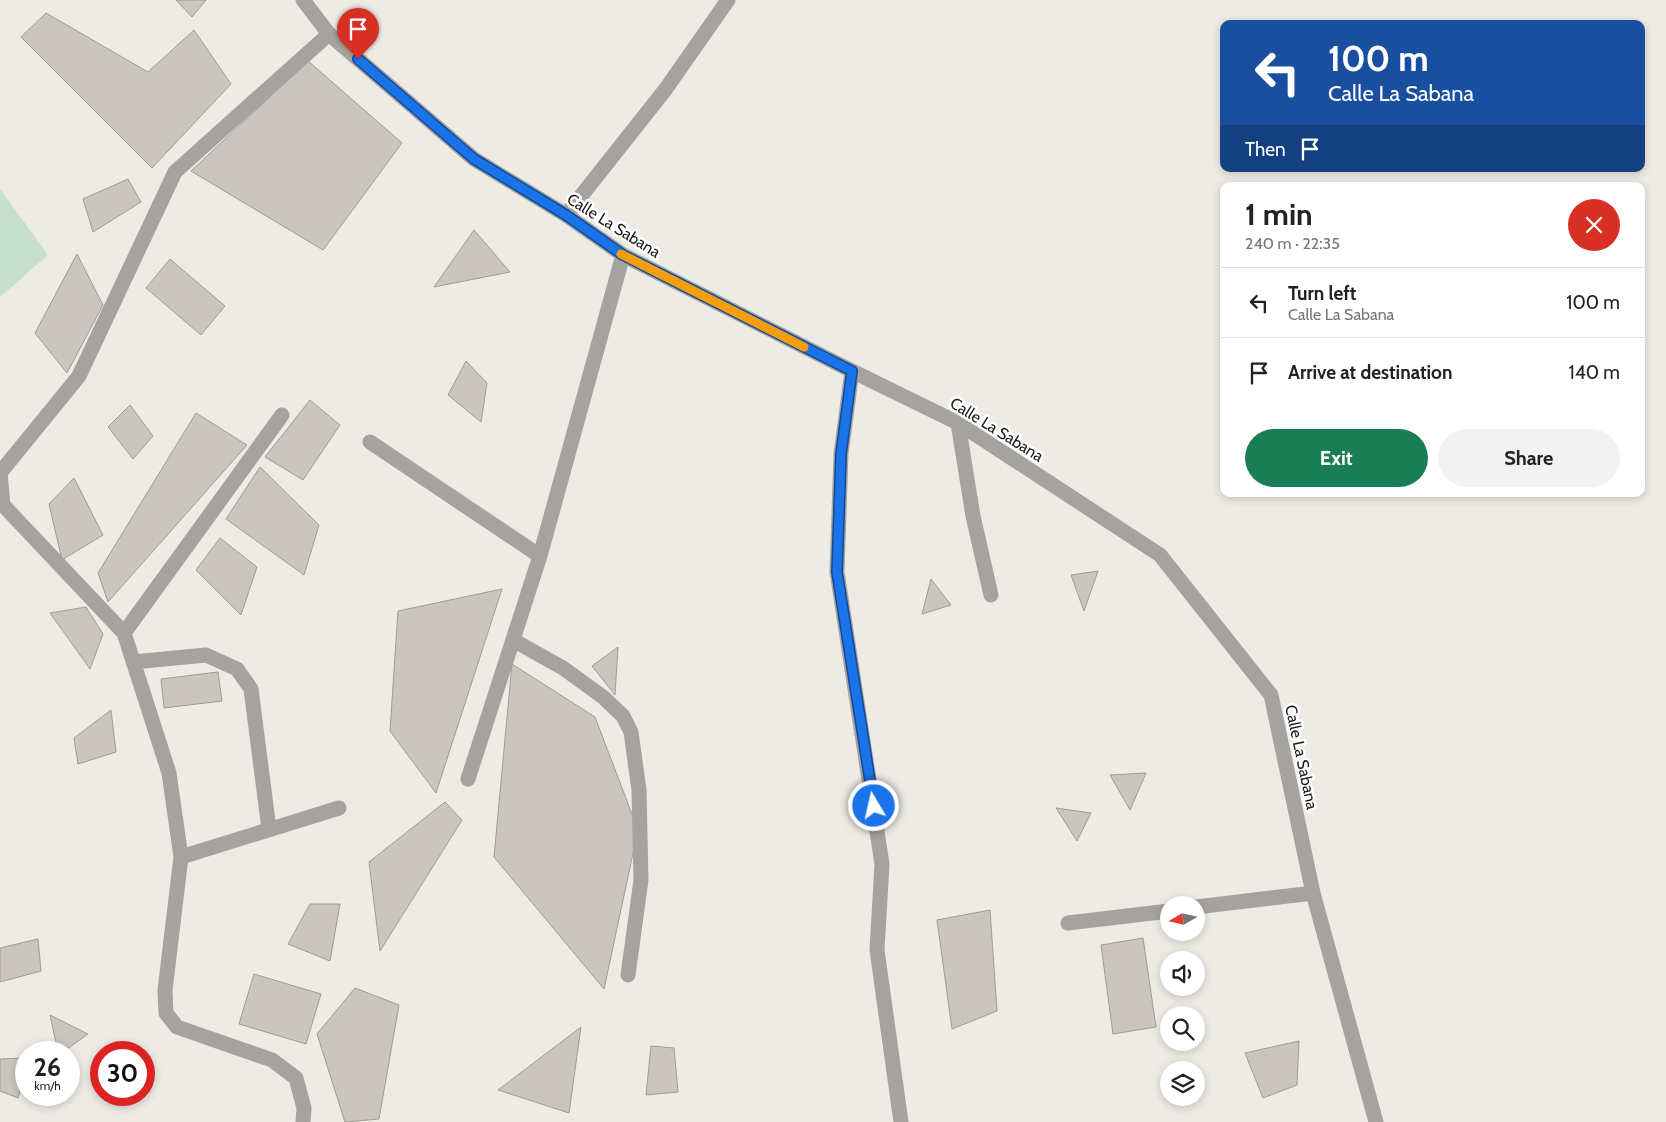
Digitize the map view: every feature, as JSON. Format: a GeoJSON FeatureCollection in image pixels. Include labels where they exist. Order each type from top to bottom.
{"type":"FeatureCollection","features":[{"type":"Feature","properties":{"kind":"street","name":"Calle La Sabana"},"geometry":{"type":"LineString","coordinates":[[303,0],[329,34],[474,159],[566,215],[623,255],[852,371],[958,422],[1160,555],[1271,696],[1313,893],[1376,1122]]}},
{"type":"Feature","properties":{"kind":"street"},"geometry":{"type":"LineString","coordinates":[[566,215],[665,90],[728,0]]}},
{"type":"Feature","properties":{"kind":"street"},"geometry":{"type":"LineString","coordinates":[[303,1122],[304,1108],[296,1078],[272,1060],[177,1027],[166,1013],[165,990],[181,857],[169,773],[124,633],[3,505],[0,473],[79,376],[175,172],[329,34]]}},
{"type":"Feature","properties":{"kind":"street"},"geometry":{"type":"LineString","coordinates":[[468,779],[540,556],[623,255]]}},
{"type":"Feature","properties":{"kind":"street"},"geometry":{"type":"LineString","coordinates":[[852,371],[841,454],[837,572],[882,864],[877,950],[901,1122]]}},
{"type":"Feature","properties":{"kind":"street"},"geometry":{"type":"LineString","coordinates":[[124,633],[282,415]]}},
{"type":"Feature","properties":{"kind":"street"},"geometry":{"type":"LineString","coordinates":[[958,422],[973,516],[991,595]]}},
{"type":"Feature","properties":{"kind":"street"},"geometry":{"type":"LineString","coordinates":[[370,442],[540,556]]}},
{"type":"Feature","properties":{"kind":"street"},"geometry":{"type":"LineString","coordinates":[[513,640],[563,668],[603,697],[623,716],[632,732],[639,790],[641,880],[628,975]]}},
{"type":"Feature","properties":{"kind":"street"},"geometry":{"type":"LineString","coordinates":[[133,662],[206,655],[237,669],[251,689],[268,829]]}},
{"type":"Feature","properties":{"kind":"street"},"geometry":{"type":"LineString","coordinates":[[181,857],[339,808]]}},
{"type":"Feature","properties":{"kind":"street"},"geometry":{"type":"LineString","coordinates":[[1205,906],[1313,893]]}},
{"type":"Feature","properties":{"kind":"street"},"geometry":{"type":"LineString","coordinates":[[1068,923],[1160,912]]}},
{"type":"Feature","properties":{"kind":"green space"},"geometry":{"type":"Polygon","coordinates":[[[0,189],[48,255],[0,297],[0,189]]]}},
{"type":"Feature","properties":{"kind":"building"},"geometry":{"type":"Polygon","coordinates":[[[176,0],[206,0],[192,17],[176,0]]]}},
{"type":"Feature","properties":{"kind":"building"},"geometry":{"type":"Polygon","coordinates":[[[46,13],[148,72],[194,30],[231,84],[152,168],[21,37],[46,13]]]}},
{"type":"Feature","properties":{"kind":"building"},"geometry":{"type":"Polygon","coordinates":[[[308,61],[402,143],[323,250],[191,171],[308,61]]]}},
{"type":"Feature","properties":{"kind":"building"},"geometry":{"type":"Polygon","coordinates":[[[128,179],[141,202],[93,232],[83,199],[128,179]]]}},
{"type":"Feature","properties":{"kind":"building"},"geometry":{"type":"Polygon","coordinates":[[[474,230],[510,272],[434,287],[474,230]]]}},
{"type":"Feature","properties":{"kind":"building"},"geometry":{"type":"Polygon","coordinates":[[[77,254],[103,305],[67,373],[35,333],[77,254]]]}},
{"type":"Feature","properties":{"kind":"building"},"geometry":{"type":"Polygon","coordinates":[[[170,259],[225,306],[201,335],[146,288],[170,259]]]}},
{"type":"Feature","properties":{"kind":"building"},"geometry":{"type":"Polygon","coordinates":[[[466,361],[487,383],[481,422],[448,395],[466,361]]]}},
{"type":"Feature","properties":{"kind":"building"},"geometry":{"type":"Polygon","coordinates":[[[310,400],[340,425],[303,480],[265,457],[310,400]]]}},
{"type":"Feature","properties":{"kind":"building"},"geometry":{"type":"Polygon","coordinates":[[[130,405],[153,436],[133,459],[108,427],[130,405]]]}},
{"type":"Feature","properties":{"kind":"building"},"geometry":{"type":"Polygon","coordinates":[[[196,413],[247,445],[108,602],[98,573],[196,413]]]}},
{"type":"Feature","properties":{"kind":"building"},"geometry":{"type":"Polygon","coordinates":[[[260,467],[319,525],[304,575],[226,519],[260,467]]]}},
{"type":"Feature","properties":{"kind":"building"},"geometry":{"type":"Polygon","coordinates":[[[74,478],[103,535],[62,560],[49,504],[74,478]]]}},
{"type":"Feature","properties":{"kind":"building"},"geometry":{"type":"Polygon","coordinates":[[[220,538],[257,567],[241,615],[196,570],[220,538]]]}},
{"type":"Feature","properties":{"kind":"building"},"geometry":{"type":"Polygon","coordinates":[[[1098,571],[1084,611],[1071,575],[1098,571]]]}},
{"type":"Feature","properties":{"kind":"building"},"geometry":{"type":"Polygon","coordinates":[[[931,579],[951,605],[922,614],[931,579]]]}},
{"type":"Feature","properties":{"kind":"building"},"geometry":{"type":"Polygon","coordinates":[[[502,589],[436,793],[390,731],[398,611],[502,589]]]}},
{"type":"Feature","properties":{"kind":"building"},"geometry":{"type":"Polygon","coordinates":[[[86,607],[103,634],[90,669],[50,613],[86,607]]]}},
{"type":"Feature","properties":{"kind":"building"},"geometry":{"type":"Polygon","coordinates":[[[618,647],[615,695],[592,666],[618,647]]]}},
{"type":"Feature","properties":{"kind":"building"},"geometry":{"type":"Polygon","coordinates":[[[512,664],[595,717],[638,830],[604,989],[494,857],[512,664]]]}},
{"type":"Feature","properties":{"kind":"building"},"geometry":{"type":"Polygon","coordinates":[[[218,672],[222,701],[164,708],[161,679],[218,672]]]}},
{"type":"Feature","properties":{"kind":"building"},"geometry":{"type":"Polygon","coordinates":[[[111,710],[116,752],[78,764],[74,738],[111,710]]]}},
{"type":"Feature","properties":{"kind":"building"},"geometry":{"type":"Polygon","coordinates":[[[1146,773],[1130,810],[1110,775],[1146,773]]]}},
{"type":"Feature","properties":{"kind":"building"},"geometry":{"type":"Polygon","coordinates":[[[445,802],[462,820],[380,951],[369,862],[445,802]]]}},
{"type":"Feature","properties":{"kind":"building"},"geometry":{"type":"Polygon","coordinates":[[[1056,808],[1091,813],[1077,841],[1056,808]]]}},
{"type":"Feature","properties":{"kind":"building"},"geometry":{"type":"Polygon","coordinates":[[[310,904],[340,904],[330,961],[288,944],[310,904]]]}},
{"type":"Feature","properties":{"kind":"building"},"geometry":{"type":"Polygon","coordinates":[[[990,910],[997,1011],[952,1029],[937,920],[990,910]]]}},
{"type":"Feature","properties":{"kind":"building"},"geometry":{"type":"Polygon","coordinates":[[[1143,938],[1156,1027],[1113,1034],[1101,945],[1143,938]]]}},
{"type":"Feature","properties":{"kind":"building"},"geometry":{"type":"Polygon","coordinates":[[[38,939],[41,971],[0,982],[0,948],[38,939]]]}},
{"type":"Feature","properties":{"kind":"building"},"geometry":{"type":"Polygon","coordinates":[[[254,974],[321,994],[306,1044],[239,1024],[254,974]]]}},
{"type":"Feature","properties":{"kind":"building"},"geometry":{"type":"Polygon","coordinates":[[[355,988],[399,1005],[379,1119],[345,1122],[317,1034],[355,988]]]}},
{"type":"Feature","properties":{"kind":"building"},"geometry":{"type":"Polygon","coordinates":[[[50,1015],[88,1034],[78,1041],[56,1041],[50,1015]]]}},
{"type":"Feature","properties":{"kind":"building"},"geometry":{"type":"Polygon","coordinates":[[[581,1027],[569,1113],[498,1090],[581,1027]]]}},
{"type":"Feature","properties":{"kind":"building"},"geometry":{"type":"Polygon","coordinates":[[[1299,1041],[1297,1085],[1263,1098],[1245,1053],[1299,1041]]]}},
{"type":"Feature","properties":{"kind":"building"},"geometry":{"type":"Polygon","coordinates":[[[651,1046],[674,1048],[678,1092],[646,1095],[651,1046]]]}},
{"type":"Feature","properties":{"kind":"building"},"geometry":{"type":"Polygon","coordinates":[[[15,1058],[15,1097],[0,1091],[0,1059],[15,1058]]]}},
{"type":"Feature","properties":{"kind":"slow traffic"},"geometry":{"type":"LineString","coordinates":[[621,254],[804,347]]}},
{"type":"Feature","properties":{"kind":"route"},"geometry":{"type":"LineString","coordinates":[[358,59],[474,159],[566,215],[623,255],[852,371],[841,454],[837,572],[874,806]]}}]}
